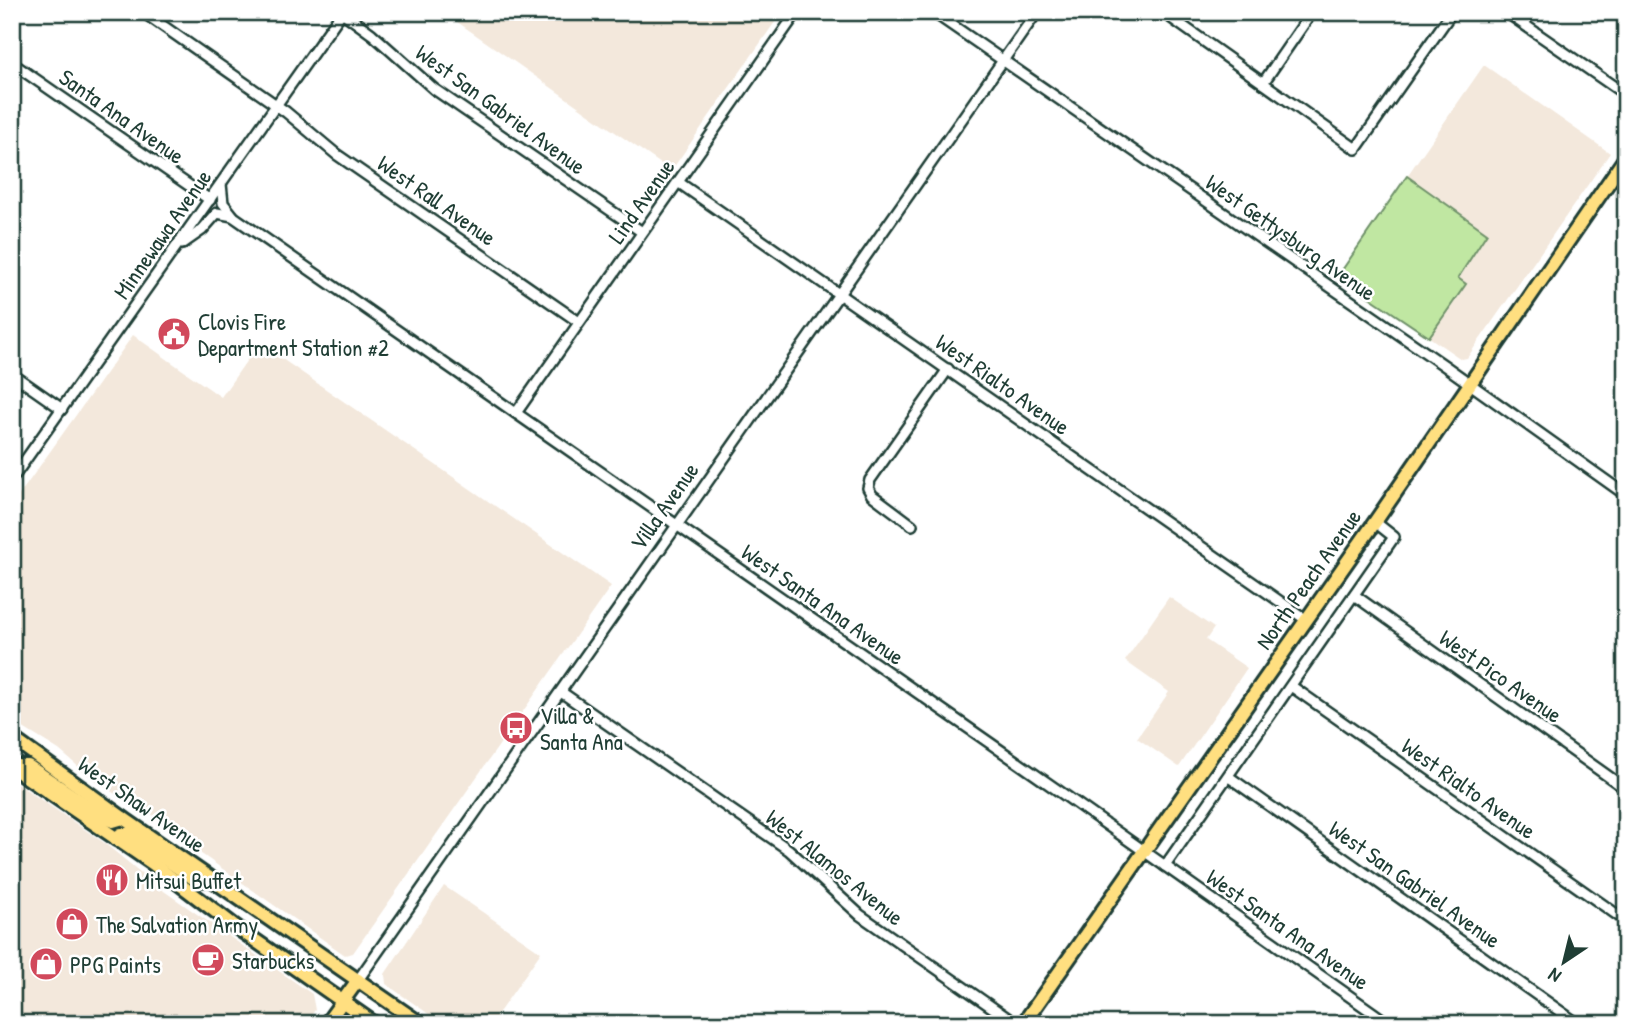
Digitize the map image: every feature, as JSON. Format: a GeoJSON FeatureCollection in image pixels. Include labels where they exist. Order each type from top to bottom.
{"type":"FeatureCollection","features":[{"type":"Feature","properties":{"kind":"main road","name":"North Peach Avenue"},"geometry":{"type":"LineString","coordinates":[[1023,1024],[1375,522],[1626,157]]}},
{"type":"Feature","properties":{"kind":"main road","name":"West Shaw Avenue"},"geometry":{"type":"LineString","coordinates":[[12,738],[421,1024]]}},
{"type":"Feature","properties":{"kind":"main road"},"geometry":{"type":"LineString","coordinates":[[12,767],[28,766],[107,819],[113,821],[123,818]]}},
{"type":"Feature","properties":{"kind":"main road","name":"West Shaw Avenue"},"geometry":{"type":"LineString","coordinates":[[12,767],[164,871],[236,927],[375,1024]]}},
{"type":"Feature","properties":{"kind":"main road"},"geometry":{"type":"LineString","coordinates":[[117,839],[121,834],[130,834],[196,880],[212,879]]}},
{"type":"Feature","properties":{"kind":"main road","name":"Villa Avenue"},"geometry":{"type":"LineString","coordinates":[[326,1024],[359,980]]}},
{"type":"Feature","properties":{"kind":"street","name":"West Rall Avenue"},"geometry":{"type":"LineString","coordinates":[[143,12],[277,105],[336,153],[579,322]]}},
{"type":"Feature","properties":{"kind":"street","name":"Minnewawa Avenue"},"geometry":{"type":"LineString","coordinates":[[12,479],[342,12]]}},
{"type":"Feature","properties":{"kind":"street","name":"West San Gabriel Avenue"},"geometry":{"type":"LineString","coordinates":[[342,12],[372,34],[434,89],[642,232]]}},
{"type":"Feature","properties":{"kind":"street","name":"Lind Avenue"},"geometry":{"type":"LineString","coordinates":[[516,412],[797,12]]}},
{"type":"Feature","properties":{"kind":"street","name":"West Gettysburg Avenue"},"geometry":{"type":"LineString","coordinates":[[933,12],[1469,383],[1626,495]]}},
{"type":"Feature","properties":{"kind":"street","name":"Villa Avenue"},"geometry":{"type":"LineString","coordinates":[[359,980],[1037,12]]}},
{"type":"Feature","properties":{"kind":"street"},"geometry":{"type":"LineString","coordinates":[[1263,83],[1312,12]]}},
{"type":"Feature","properties":{"kind":"street"},"geometry":{"type":"LineString","coordinates":[[1170,14],[1356,149],[1452,12]]}},
{"type":"Feature","properties":{"kind":"street"},"geometry":{"type":"LineString","coordinates":[[1506,12],[1626,95]]}},
{"type":"Feature","properties":{"kind":"street","name":"Santa Ana Avenue"},"geometry":{"type":"LineString","coordinates":[[12,63],[210,200]]}},
{"type":"Feature","properties":{"kind":"street","name":"West Rialto Avenue"},"geometry":{"type":"LineString","coordinates":[[678,182],[1305,620]]}},
{"type":"Feature","properties":{"kind":"street"},"geometry":{"type":"LineString","coordinates":[[221,184],[223,203],[234,217]]}},
{"type":"Feature","properties":{"kind":"street"},"geometry":{"type":"LineString","coordinates":[[175,248],[202,230],[217,213],[234,217]]}},
{"type":"Feature","properties":{"kind":"street","name":"West Santa Ana Avenue"},"geometry":{"type":"LineString","coordinates":[[234,217],[1389,1024]]}},
{"type":"Feature","properties":{"kind":"street"},"geometry":{"type":"LineString","coordinates":[[912,525],[872,495],[870,480],[948,369]]}},
{"type":"Feature","properties":{"kind":"street"},"geometry":{"type":"LineString","coordinates":[[12,374],[62,409]]}},
{"type":"Feature","properties":{"kind":"street"},"geometry":{"type":"LineString","coordinates":[[1166,866],[1394,537],[1375,522]]}},
{"type":"Feature","properties":{"kind":"street","name":"West Pico Avenue"},"geometry":{"type":"LineString","coordinates":[[1354,595],[1626,789]]}},
{"type":"Feature","properties":{"kind":"street","name":"West Rialto Avenue"},"geometry":{"type":"LineString","coordinates":[[1290,686],[1626,921]]}},
{"type":"Feature","properties":{"kind":"street","name":"West Alamos Avenue"},"geometry":{"type":"LineString","coordinates":[[561,692],[789,850],[860,915],[1016,1024]]}},
{"type":"Feature","properties":{"kind":"street","name":"West San Gabriel Avenue"},"geometry":{"type":"LineString","coordinates":[[1229,776],[1578,1024]]}},
{"type":"Feature","properties":{"kind":"shaded area"},"geometry":{"type":"Polygon","coordinates":[[[443,12],[782,12],[671,171],[443,12]]]}},
{"type":"Feature","properties":{"kind":"shaded area"},"geometry":{"type":"Polygon","coordinates":[[[1484,65],[1610,153],[1467,358],[1461,359],[1429,337],[1466,284],[1458,278],[1487,233],[1407,176],[1484,65]]]}},
{"type":"Feature","properties":{"kind":"shaded area"},"geometry":{"type":"Polygon","coordinates":[[[133,335],[221,397],[259,343],[611,586],[353,953],[345,955],[180,839],[182,835],[144,809],[141,800],[135,808],[88,775],[59,750],[12,721],[12,505],[133,335]]]}},
{"type":"Feature","properties":{"kind":"shaded area"},"geometry":{"type":"Polygon","coordinates":[[[1169,597],[1214,628],[1206,640],[1247,668],[1179,767],[1137,738],[1169,692],[1125,661],[1169,597]]]}},
{"type":"Feature","properties":{"kind":"shaded area"},"geometry":{"type":"Polygon","coordinates":[[[12,780],[103,842],[161,889],[312,994],[315,1010],[305,1024],[12,1024],[12,780]]]}},
{"type":"Feature","properties":{"kind":"shaded area"},"geometry":{"type":"Polygon","coordinates":[[[444,886],[541,952],[491,1024],[443,1024],[386,984],[385,974],[444,886]]]}},
{"type":"Feature","properties":{"kind":"green space"},"geometry":{"type":"Polygon","coordinates":[[[1407,176],[1487,233],[1458,278],[1466,284],[1429,337],[1338,276],[1407,176]]]}},
{"type":"Feature","properties":{"kind":"place","name":"Clovis Fire Department Station #2"},"geometry":{"type":"Point","coordinates":[174,334]}},
{"type":"Feature","properties":{"kind":"place","name":"Villa & Santa Ana"},"geometry":{"type":"Point","coordinates":[516,728]}},
{"type":"Feature","properties":{"kind":"place","name":"Mitsui Buffet"},"geometry":{"type":"Point","coordinates":[112,880]}},
{"type":"Feature","properties":{"kind":"place","name":"The Salvation Army"},"geometry":{"type":"Point","coordinates":[72,924]}},
{"type":"Feature","properties":{"kind":"place","name":"Starbucks"},"geometry":{"type":"Point","coordinates":[208,960]}},
{"type":"Feature","properties":{"kind":"place","name":"PPG Paints"},"geometry":{"type":"Point","coordinates":[46,964]}}]}
